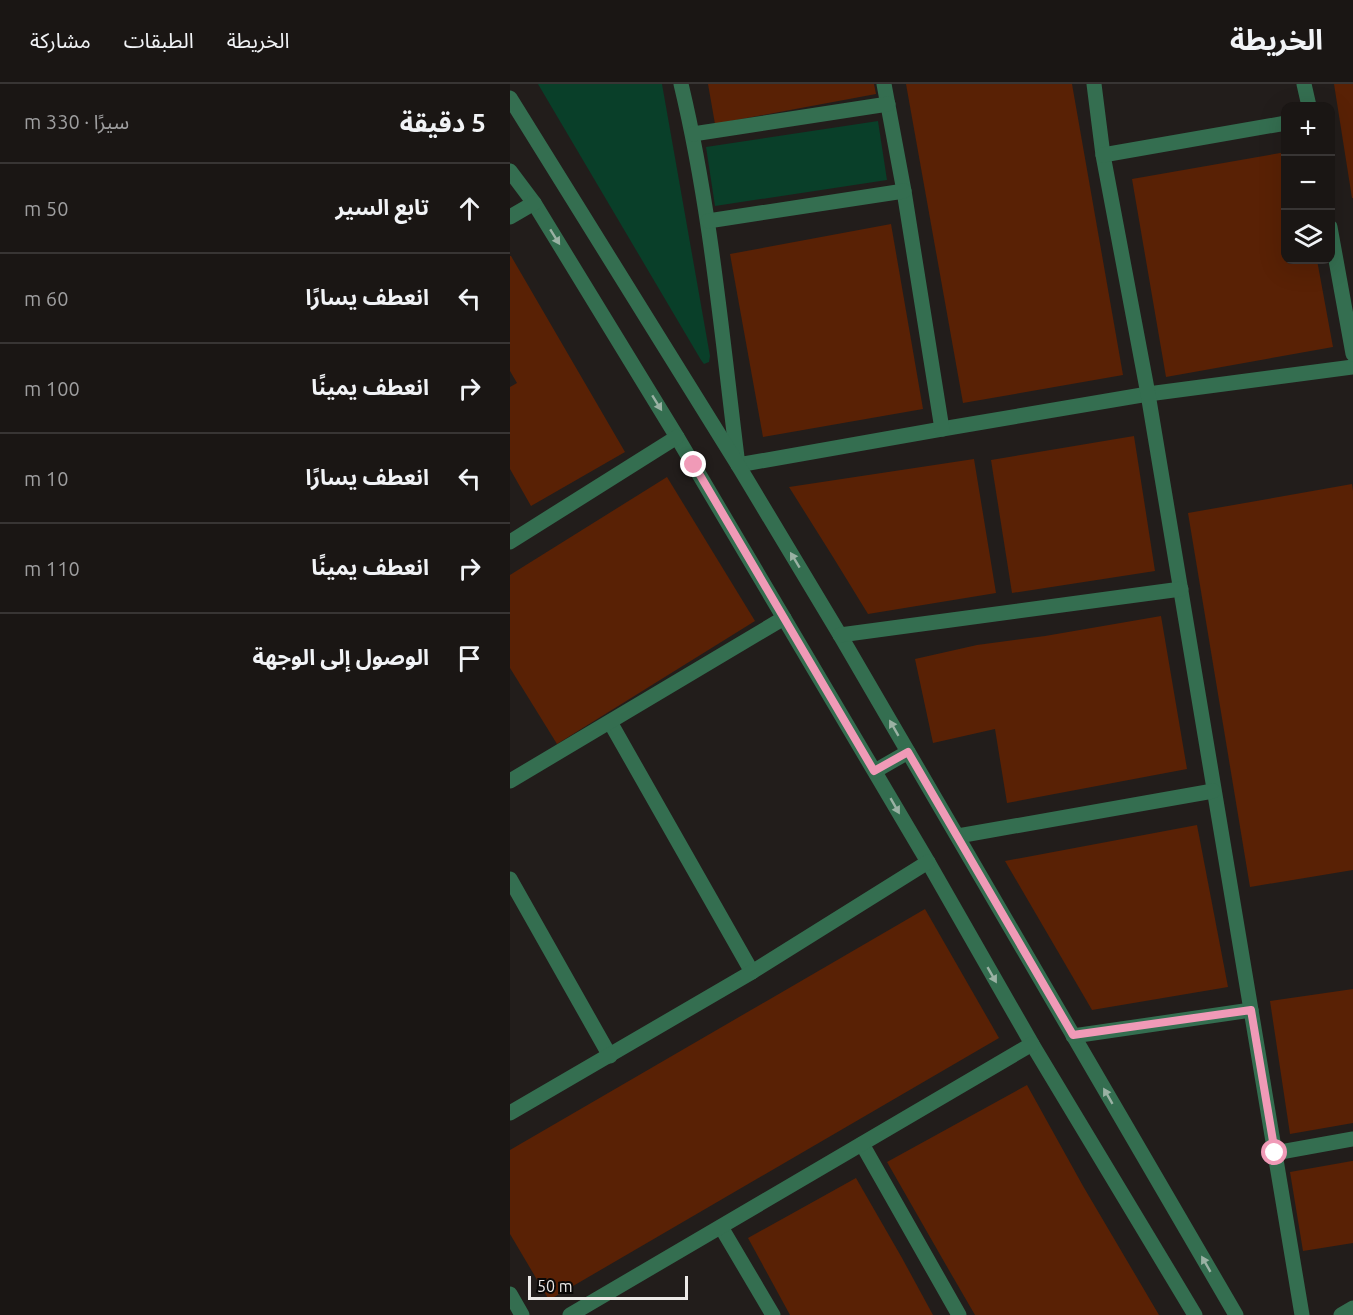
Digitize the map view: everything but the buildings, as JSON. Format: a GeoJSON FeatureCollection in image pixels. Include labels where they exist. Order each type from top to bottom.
{"type":"FeatureCollection","features":[{"type":"Feature","properties":{"kind":"street"},"geometry":{"type":"LineString","coordinates":[[681,84],[693,134],[708,221],[738,465]]}},
{"type":"Feature","properties":{"kind":"street"},"geometry":{"type":"LineString","coordinates":[[884,84],[904,191],[942,429]]}},
{"type":"Feature","properties":{"kind":"street"},"geometry":{"type":"LineString","coordinates":[[1094,84],[1103,155],[1148,394],[1302,1315]]}},
{"type":"Feature","properties":{"kind":"street"},"geometry":{"type":"LineString","coordinates":[[1304,84],[1308,102]]}},
{"type":"Feature","properties":{"kind":"street"},"geometry":{"type":"LineString","coordinates":[[510,98],[738,465],[840,635],[1236,1315]]}},
{"type":"Feature","properties":{"kind":"street"},"geometry":{"type":"LineString","coordinates":[[693,134],[888,104]]}},
{"type":"Feature","properties":{"kind":"street"},"geometry":{"type":"LineString","coordinates":[[1103,155],[1281,124]]}},
{"type":"Feature","properties":{"kind":"street"},"geometry":{"type":"LineString","coordinates":[[510,171],[534,203],[677,437],[928,862],[1032,1044],[1195,1315]]}},
{"type":"Feature","properties":{"kind":"street"},"geometry":{"type":"LineString","coordinates":[[708,221],[904,191]]}},
{"type":"Feature","properties":{"kind":"street"},"geometry":{"type":"LineString","coordinates":[[510,217],[534,203]]}},
{"type":"Feature","properties":{"kind":"street"},"geometry":{"type":"LineString","coordinates":[[1335,254],[1353,354]]}},
{"type":"Feature","properties":{"kind":"street"},"geometry":{"type":"LineString","coordinates":[[738,465],[1148,394],[1353,367]]}},
{"type":"Feature","properties":{"kind":"street"},"geometry":{"type":"LineString","coordinates":[[510,542],[677,437]]}},
{"type":"Feature","properties":{"kind":"street"},"geometry":{"type":"LineString","coordinates":[[840,635],[1181,589]]}},
{"type":"Feature","properties":{"kind":"street"},"geometry":{"type":"LineString","coordinates":[[510,782],[784,618]]}},
{"type":"Feature","properties":{"kind":"street"},"geometry":{"type":"LineString","coordinates":[[610,722],[752,972]]}},
{"type":"Feature","properties":{"kind":"street"},"geometry":{"type":"LineString","coordinates":[[874,771],[908,752]]}},
{"type":"Feature","properties":{"kind":"street"},"geometry":{"type":"LineString","coordinates":[[958,836],[1213,791]]}},
{"type":"Feature","properties":{"kind":"street"},"geometry":{"type":"LineString","coordinates":[[510,1113],[752,972],[928,862]]}},
{"type":"Feature","properties":{"kind":"street"},"geometry":{"type":"LineString","coordinates":[[510,879],[610,1056]]}},
{"type":"Feature","properties":{"kind":"street"},"geometry":{"type":"LineString","coordinates":[[1073,1035],[1251,1010]]}},
{"type":"Feature","properties":{"kind":"street"},"geometry":{"type":"LineString","coordinates":[[570,1315],[1032,1044]]}},
{"type":"Feature","properties":{"kind":"street"},"geometry":{"type":"LineString","coordinates":[[1275,1153],[1353,1139]]}},
{"type":"Feature","properties":{"kind":"street"},"geometry":{"type":"LineString","coordinates":[[862,1144],[959,1315]]}},
{"type":"Feature","properties":{"kind":"street"},"geometry":{"type":"LineString","coordinates":[[721,1227],[773,1315]]}},
{"type":"Feature","properties":{"kind":"street"},"geometry":{"type":"LineString","coordinates":[[510,1294],[522,1315]]}},
{"type":"Feature","properties":{"kind":"street"},"geometry":{"type":"LineString","coordinates":[[1341,1315],[1353,1308]]}},
{"type":"Feature","properties":{"kind":"green space"},"geometry":{"type":"Polygon","coordinates":[[[538,84],[662,84],[710,356],[709,362],[704,364],[701,360],[538,84]]]}},
{"type":"Feature","properties":{"kind":"green space"},"geometry":{"type":"Polygon","coordinates":[[[878,121],[887,180],[715,206],[706,147],[878,121]]]}},
{"type":"Feature","properties":{"kind":"route"},"geometry":{"type":"LineString","coordinates":[[694,465],[874,771],[908,752],[1073,1035],[1251,1010],[1275,1153]]}}]}
